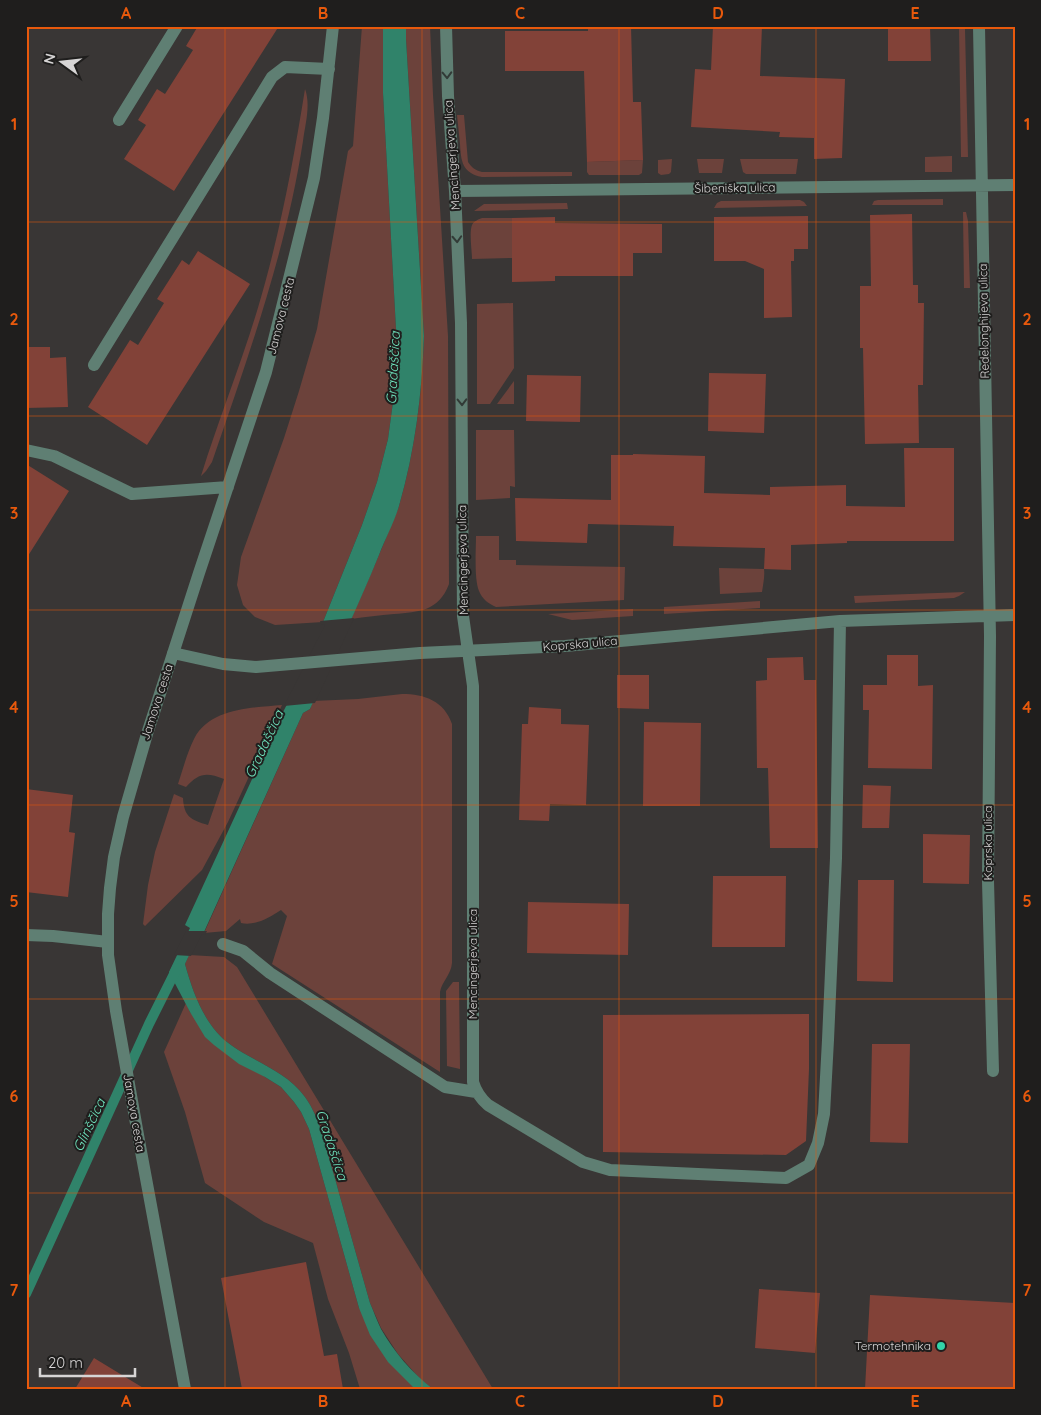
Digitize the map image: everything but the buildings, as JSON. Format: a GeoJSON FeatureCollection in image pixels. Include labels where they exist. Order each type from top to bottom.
{"type":"FeatureCollection","features":[{"type":"Feature","properties":{"kind":"street"},"geometry":{"type":"LineString","coordinates":[[119,120],[177,26]]}},
{"type":"Feature","properties":{"kind":"street","name":"Jamova cesta"},"geometry":{"type":"LineString","coordinates":[[185,1389],[110,971],[108,942],[110,888],[123,817],[147,734],[266,372],[292,272],[314,178],[333,26]]}},
{"type":"Feature","properties":{"kind":"street","name":"Mencingerjeva ulica"},"geometry":{"type":"LineString","coordinates":[[446,26],[448,96],[455,190],[461,323],[462,616],[473,686],[472,1072],[476,1092]]}},
{"type":"Feature","properties":{"kind":"street","name":"Redelonghijeva ulica"},"geometry":{"type":"LineString","coordinates":[[979,26],[989,615]]}},
{"type":"Feature","properties":{"kind":"street"},"geometry":{"type":"LineString","coordinates":[[94,365],[272,77],[285,67],[329,68]]}},
{"type":"Feature","properties":{"kind":"street","name":"Šibeniška ulica"},"geometry":{"type":"LineString","coordinates":[[455,190],[1015,185]]}},
{"type":"Feature","properties":{"kind":"street"},"geometry":{"type":"LineString","coordinates":[[26,450],[54,456],[132,494],[228,486]]}},
{"type":"Feature","properties":{"kind":"street","name":"Koprska ulica"},"geometry":{"type":"LineString","coordinates":[[989,615],[988,881],[993,1071]]}},
{"type":"Feature","properties":{"kind":"street","name":"Koprska ulica"},"geometry":{"type":"LineString","coordinates":[[173,653],[223,664],[256,667],[377,656],[565,646],[840,621],[1015,615]]}},
{"type":"Feature","properties":{"kind":"street"},"geometry":{"type":"LineString","coordinates":[[223,944],[243,950],[270,973],[444,1087],[476,1092],[488,1105],[583,1162],[610,1170],[786,1178],[809,1164],[818,1143],[824,1114],[836,858],[840,621]]}},
{"type":"Feature","properties":{"kind":"street"},"geometry":{"type":"LineString","coordinates":[[26,935],[108,942]]}},
{"type":"Feature","properties":{"kind":"shaded area"},"geometry":{"type":"Polygon","coordinates":[[[362,26],[383,26],[383,93],[397,347],[388,439],[377,482],[362,525],[323,622],[275,625],[255,617],[243,605],[237,585],[241,557],[284,438],[317,329],[348,151],[353,146],[362,26]]]}},
{"type":"Feature","properties":{"kind":"shaded area"},"geometry":{"type":"Polygon","coordinates":[[[383,26],[406,26],[424,336],[422,379],[405,485],[397,512],[371,574],[310,709],[303,713],[204,932],[200,932],[185,964],[196,998],[214,1029],[231,1045],[289,1080],[311,1106],[322,1135],[370,1303],[378,1323],[386,1338],[404,1362],[433,1389],[416,1389],[413,1387],[388,1362],[370,1335],[359,1308],[309,1129],[301,1112],[281,1087],[239,1064],[205,1037],[169,972],[190,928],[185,925],[282,714],[329,623],[323,622],[362,525],[377,482],[388,439],[397,347],[383,93],[383,26]]]}},
{"type":"Feature","properties":{"kind":"shaded area"},"geometry":{"type":"Polygon","coordinates":[[[406,26],[430,26],[448,336],[449,584],[440,600],[420,611],[351,619],[399,506],[417,422],[422,379],[424,336],[406,26]]]}},
{"type":"Feature","properties":{"kind":"shaded area"},"geometry":{"type":"Polygon","coordinates":[[[959,26],[965,26],[968,157],[961,157],[959,26]]]}},
{"type":"Feature","properties":{"kind":"shaded area"},"geometry":{"type":"Polygon","coordinates":[[[305,89],[308,108],[303,141],[287,223],[276,264],[265,304],[212,462],[201,476],[265,284],[285,201],[305,89]]]}},
{"type":"Feature","properties":{"kind":"shaded area"},"geometry":{"type":"Polygon","coordinates":[[[457,115],[464,115],[468,162],[476,170],[482,172],[572,172],[572,176],[482,177],[470,173],[462,161],[457,115]]]}},
{"type":"Feature","properties":{"kind":"shaded area"},"geometry":{"type":"Polygon","coordinates":[[[952,156],[952,172],[925,172],[925,157],[952,156]]]}},
{"type":"Feature","properties":{"kind":"shaded area"},"geometry":{"type":"Polygon","coordinates":[[[672,159],[671,172],[669,174],[661,175],[658,173],[658,160],[672,159]]]}},
{"type":"Feature","properties":{"kind":"shaded area"},"geometry":{"type":"Polygon","coordinates":[[[697,159],[724,159],[722,173],[699,173],[697,159]]]}},
{"type":"Feature","properties":{"kind":"shaded area"},"geometry":{"type":"Polygon","coordinates":[[[740,159],[798,159],[796,174],[746,174],[743,172],[740,159]]]}},
{"type":"Feature","properties":{"kind":"shaded area"},"geometry":{"type":"Polygon","coordinates":[[[643,160],[642,173],[639,175],[589,175],[587,172],[587,162],[643,160]]]}},
{"type":"Feature","properties":{"kind":"shaded area"},"geometry":{"type":"Polygon","coordinates":[[[943,199],[943,205],[872,205],[874,201],[878,200],[943,199]]]}},
{"type":"Feature","properties":{"kind":"shaded area"},"geometry":{"type":"Polygon","coordinates":[[[800,200],[807,206],[714,208],[721,201],[800,200]]]}},
{"type":"Feature","properties":{"kind":"shaded area"},"geometry":{"type":"Polygon","coordinates":[[[567,203],[568,209],[474,211],[484,204],[567,203]]]}},
{"type":"Feature","properties":{"kind":"shaded area"},"geometry":{"type":"Polygon","coordinates":[[[963,212],[966,212],[968,221],[970,288],[964,288],[963,212]]]}},
{"type":"Feature","properties":{"kind":"shaded area"},"geometry":{"type":"Polygon","coordinates":[[[482,218],[512,218],[512,258],[472,259],[471,228],[474,222],[482,218]]]}},
{"type":"Feature","properties":{"kind":"shaded area"},"geometry":{"type":"Polygon","coordinates":[[[513,303],[514,368],[490,404],[477,404],[477,304],[513,303]]]}},
{"type":"Feature","properties":{"kind":"shaded area"},"geometry":{"type":"Polygon","coordinates":[[[514,381],[514,404],[497,404],[514,381]]]}},
{"type":"Feature","properties":{"kind":"shaded area"},"geometry":{"type":"Polygon","coordinates":[[[476,430],[514,430],[515,487],[510,486],[510,498],[476,500],[476,430]]]}},
{"type":"Feature","properties":{"kind":"shaded area"},"geometry":{"type":"Polygon","coordinates":[[[476,536],[499,536],[499,560],[516,560],[516,565],[625,567],[624,600],[496,607],[484,599],[477,586],[476,536]]]}},
{"type":"Feature","properties":{"kind":"shaded area"},"geometry":{"type":"Polygon","coordinates":[[[719,568],[764,569],[762,592],[720,594],[719,568]]]}},
{"type":"Feature","properties":{"kind":"shaded area"},"geometry":{"type":"Polygon","coordinates":[[[965,592],[954,598],[855,603],[854,596],[965,592]]]}},
{"type":"Feature","properties":{"kind":"shaded area"},"geometry":{"type":"Polygon","coordinates":[[[760,601],[760,608],[664,614],[664,607],[760,601]]]}},
{"type":"Feature","properties":{"kind":"shaded area"},"geometry":{"type":"Polygon","coordinates":[[[633,609],[633,616],[572,620],[548,614],[633,609]]]}},
{"type":"Feature","properties":{"kind":"shaded area"},"geometry":{"type":"Polygon","coordinates":[[[402,694],[418,695],[433,700],[444,710],[452,724],[452,963],[440,992],[440,1072],[272,964],[287,916],[281,910],[257,922],[246,924],[241,923],[240,919],[226,931],[204,933],[303,713],[310,709],[313,701],[358,699],[402,694]]]}},
{"type":"Feature","properties":{"kind":"shaded area"},"geometry":{"type":"Polygon","coordinates":[[[282,705],[228,822],[202,870],[145,926],[143,924],[148,885],[155,852],[174,794],[183,798],[185,810],[190,817],[208,825],[224,779],[212,775],[203,775],[186,787],[178,784],[194,739],[210,721],[221,715],[232,711],[282,705]]]}},
{"type":"Feature","properties":{"kind":"shaded area"},"geometry":{"type":"Polygon","coordinates":[[[189,955],[224,957],[237,967],[493,1389],[433,1389],[421,1380],[398,1354],[381,1328],[370,1303],[322,1135],[311,1106],[289,1080],[231,1045],[214,1029],[196,998],[185,964],[189,955]]]}},
{"type":"Feature","properties":{"kind":"shaded area"},"geometry":{"type":"Polygon","coordinates":[[[453,982],[459,982],[460,1069],[447,1066],[446,991],[453,982]]]}},
{"type":"Feature","properties":{"kind":"shaded area"},"geometry":{"type":"Polygon","coordinates":[[[186,1003],[190,1012],[265,1077],[281,1087],[301,1112],[309,1129],[359,1308],[416,1389],[360,1389],[349,1353],[328,1299],[313,1243],[264,1222],[205,1183],[185,1112],[164,1052],[186,1003]]]}},
{"type":"Feature","properties":{"kind":"pier"},"geometry":{"type":"Polygon","coordinates":[[[354,618],[315,703],[284,706],[325,625],[321,624],[320,621],[354,618]]]}},
{"type":"Feature","properties":{"kind":"pier"},"geometry":{"type":"Polygon","coordinates":[[[186,931],[207,931],[205,935],[202,934],[191,956],[174,955],[186,931]]]}},
{"type":"Feature","properties":{"kind":"waterway","name":"Glinščica"},"geometry":{"type":"LineString","coordinates":[[26,1294],[149,1024],[177,968]]}},
{"type":"Feature","properties":{"kind":"place","name":"Termotehnika"},"geometry":{"type":"Point","coordinates":[941,1346]}},
{"type":"Feature","properties":{"kind":"water label","name":"Gradaščica"},"geometry":{"type":"Point","coordinates":[393,368]}},
{"type":"Feature","properties":{"kind":"water label","name":"Gradaščica"},"geometry":{"type":"Point","coordinates":[264,744]}},
{"type":"Feature","properties":{"kind":"water label","name":"Gradaščica"},"geometry":{"type":"Point","coordinates":[332,1145]}}]}
